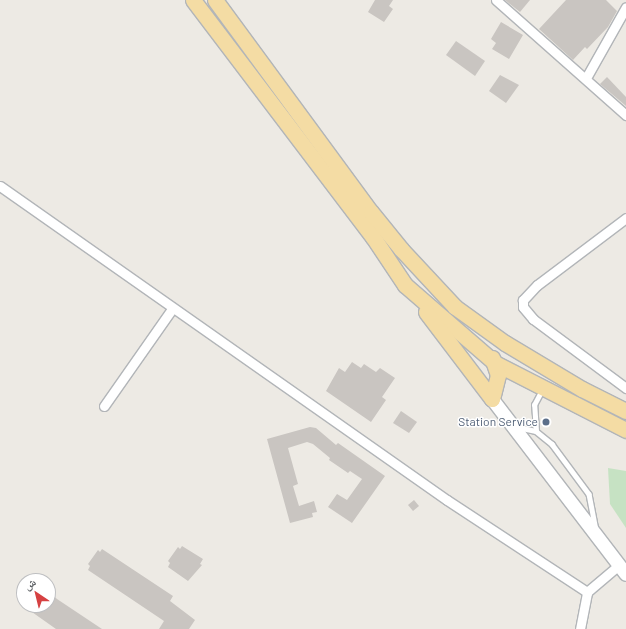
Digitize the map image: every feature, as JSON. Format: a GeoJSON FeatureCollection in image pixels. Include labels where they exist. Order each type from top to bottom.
{"type":"FeatureCollection","features":[{"type":"Feature","properties":{"kind":"highway"},"geometry":{"type":"LineString","coordinates":[[193,0],[373,237],[405,285],[492,399]]}},
{"type":"Feature","properties":{"kind":"highway"},"geometry":{"type":"LineString","coordinates":[[215,0],[396,242],[455,306],[505,343],[582,389],[626,411]]}},
{"type":"Feature","properties":{"kind":"highway"},"geometry":{"type":"LineString","coordinates":[[405,285],[495,363],[543,389],[626,430]]}},
{"type":"Feature","properties":{"kind":"highway"},"geometry":{"type":"LineString","coordinates":[[472,319],[495,363],[498,384],[492,399]]}},
{"type":"Feature","properties":{"kind":"main road"},"geometry":{"type":"LineString","coordinates":[[492,399],[623,569]]}},
{"type":"Feature","properties":{"kind":"street"},"geometry":{"type":"LineString","coordinates":[[496,0],[586,78],[626,115]]}},
{"type":"Feature","properties":{"kind":"street"},"geometry":{"type":"LineString","coordinates":[[586,78],[626,7]]}},
{"type":"Feature","properties":{"kind":"street"},"geometry":{"type":"LineString","coordinates":[[0,186],[172,309],[447,500],[587,592]]}},
{"type":"Feature","properties":{"kind":"street"},"geometry":{"type":"LineString","coordinates":[[626,218],[537,285],[523,300],[523,307],[533,319],[626,388]]}},
{"type":"Feature","properties":{"kind":"street"},"geometry":{"type":"LineString","coordinates":[[104,406],[172,309]]}},
{"type":"Feature","properties":{"kind":"street"},"geometry":{"type":"LineString","coordinates":[[580,629],[587,592],[623,569]]}},
{"type":"Feature","properties":{"kind":"lane"},"geometry":{"type":"LineString","coordinates":[[536,431],[534,405],[543,389]]}},
{"type":"Feature","properties":{"kind":"lane"},"geometry":{"type":"LineString","coordinates":[[512,426],[536,431],[552,444],[589,494],[593,503],[597,536]]}},
{"type":"Feature","properties":{"kind":"green space"},"geometry":{"type":"Polygon","coordinates":[[[608,468],[626,471],[626,528],[610,504],[608,468]]]}},
{"type":"Feature","properties":{"kind":"building"},"geometry":{"type":"Polygon","coordinates":[[[375,0],[393,0],[389,6],[393,9],[384,22],[368,12],[375,0]]]}},
{"type":"Feature","properties":{"kind":"building"},"geometry":{"type":"Polygon","coordinates":[[[505,0],[530,0],[520,12],[505,0]]]}},
{"type":"Feature","properties":{"kind":"building"},"geometry":{"type":"Polygon","coordinates":[[[566,0],[606,0],[617,11],[608,27],[587,49],[585,47],[573,60],[539,29],[566,0]]]}},
{"type":"Feature","properties":{"kind":"building"},"geometry":{"type":"Polygon","coordinates":[[[501,22],[523,35],[509,59],[492,49],[496,43],[491,39],[501,22]]]}},
{"type":"Feature","properties":{"kind":"building"},"geometry":{"type":"Polygon","coordinates":[[[456,41],[485,61],[475,76],[446,55],[456,41]]]}},
{"type":"Feature","properties":{"kind":"building"},"geometry":{"type":"Polygon","coordinates":[[[500,75],[519,85],[506,103],[489,91],[500,75]]]}},
{"type":"Feature","properties":{"kind":"building"},"geometry":{"type":"Polygon","coordinates":[[[607,77],[626,97],[626,106],[600,84],[607,77]]]}},
{"type":"Feature","properties":{"kind":"building"},"geometry":{"type":"Polygon","coordinates":[[[352,362],[361,368],[364,364],[376,372],[380,368],[395,378],[382,397],[386,400],[371,422],[326,391],[339,368],[345,372],[352,362]]]}},
{"type":"Feature","properties":{"kind":"building"},"geometry":{"type":"Polygon","coordinates":[[[401,411],[417,422],[409,433],[393,423],[401,411]]]}},
{"type":"Feature","properties":{"kind":"building"},"geometry":{"type":"Polygon","coordinates":[[[310,427],[316,428],[336,445],[338,443],[385,476],[352,523],[328,507],[337,494],[347,500],[362,479],[350,471],[348,473],[329,460],[330,458],[313,444],[307,442],[288,448],[298,484],[293,486],[299,506],[314,501],[317,512],[312,513],[313,517],[290,523],[267,439],[310,427]]]}},
{"type":"Feature","properties":{"kind":"building"},"geometry":{"type":"Polygon","coordinates":[[[414,500],[419,506],[413,511],[408,505],[414,500]]]}},
{"type":"Feature","properties":{"kind":"building"},"geometry":{"type":"Polygon","coordinates":[[[182,546],[203,559],[200,564],[202,565],[188,581],[168,567],[170,563],[168,561],[178,547],[180,549],[182,546]]]}},
{"type":"Feature","properties":{"kind":"building"},"geometry":{"type":"Polygon","coordinates":[[[102,549],[173,596],[170,601],[195,620],[189,629],[159,629],[164,621],[88,570],[90,566],[88,564],[98,550],[100,552],[102,549]]]}},
{"type":"Feature","properties":{"kind":"building"},"geometry":{"type":"Polygon","coordinates":[[[56,598],[102,629],[56,629],[33,613],[56,613],[56,598]]]}},
{"type":"Feature","properties":{"kind":"place","name":"Station Service"},"geometry":{"type":"Point","coordinates":[546,422]}}]}
